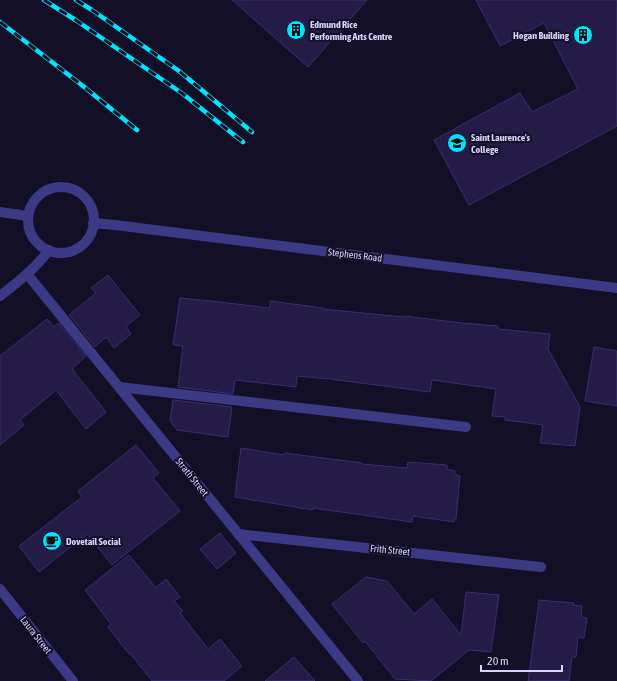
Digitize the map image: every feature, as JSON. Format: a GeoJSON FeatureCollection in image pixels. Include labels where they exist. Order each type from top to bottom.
{"type":"FeatureCollection","features":[{"type":"Feature","properties":{"kind":"street"},"geometry":{"type":"LineString","coordinates":[[58,187],[69,188],[79,192],[87,200],[93,211],[94,223],[90,235],[83,244],[72,250],[60,252],[50,250],[40,245],[33,237],[29,227],[28,216],[31,205],[38,196],[48,190],[58,187]]}},
{"type":"Feature","properties":{"kind":"street"},"geometry":{"type":"LineString","coordinates":[[0,212],[28,216]]}},
{"type":"Feature","properties":{"kind":"street","name":"Stephens Road"},"geometry":{"type":"LineString","coordinates":[[94,223],[617,288]]}},
{"type":"Feature","properties":{"kind":"street"},"geometry":{"type":"LineString","coordinates":[[0,296],[27,274],[50,250]]}},
{"type":"Feature","properties":{"kind":"street","name":"Strath Street"},"geometry":{"type":"LineString","coordinates":[[27,274],[358,681]]}},
{"type":"Feature","properties":{"kind":"street"},"geometry":{"type":"LineString","coordinates":[[119,387],[466,427]]}},
{"type":"Feature","properties":{"kind":"street","name":"Frith Street"},"geometry":{"type":"LineString","coordinates":[[238,534],[541,566]]}},
{"type":"Feature","properties":{"kind":"street","name":"Laura Street"},"geometry":{"type":"LineString","coordinates":[[0,589],[73,681]]}},
{"type":"Feature","properties":{"kind":"building","name":"Edmund Rice Performing Arts Centre"},"geometry":{"type":"Polygon","coordinates":[[[232,0],[367,0],[308,67],[232,0]]]}},
{"type":"Feature","properties":{"kind":"building"},"geometry":{"type":"Polygon","coordinates":[[[476,0],[617,0],[617,126],[469,205],[434,140],[520,93],[532,112],[578,89],[544,23],[500,46],[476,0]]]}},
{"type":"Feature","properties":{"kind":"building"},"geometry":{"type":"Polygon","coordinates":[[[108,275],[140,315],[126,326],[131,334],[114,348],[106,337],[95,347],[69,315],[96,293],[91,288],[108,275]]]}},
{"type":"Feature","properties":{"kind":"building"},"geometry":{"type":"Polygon","coordinates":[[[180,298],[270,308],[270,301],[323,308],[322,309],[498,326],[498,329],[550,334],[548,349],[580,407],[575,446],[540,443],[543,425],[505,420],[505,417],[492,416],[496,389],[432,380],[430,392],[297,376],[296,387],[235,380],[233,394],[178,387],[183,346],[173,345],[180,298]]]}},
{"type":"Feature","properties":{"kind":"building"},"geometry":{"type":"Polygon","coordinates":[[[47,319],[54,327],[59,323],[86,356],[72,369],[106,412],[86,429],[56,390],[20,420],[24,425],[0,445],[0,356],[47,319]]]}},
{"type":"Feature","properties":{"kind":"building"},"geometry":{"type":"Polygon","coordinates":[[[594,347],[617,351],[617,406],[585,401],[594,347]]]}},
{"type":"Feature","properties":{"kind":"building"},"geometry":{"type":"Polygon","coordinates":[[[173,400],[232,407],[228,437],[177,430],[170,421],[173,400]]]}},
{"type":"Feature","properties":{"kind":"building"},"geometry":{"type":"Polygon","coordinates":[[[136,445],[159,473],[153,478],[180,511],[112,565],[87,534],[39,572],[19,546],[82,497],[78,491],[136,445]]]}},
{"type":"Feature","properties":{"kind":"building"},"geometry":{"type":"Polygon","coordinates":[[[241,448],[284,455],[285,453],[362,464],[407,468],[408,462],[447,465],[447,469],[455,471],[454,474],[460,476],[456,519],[455,518],[454,522],[413,516],[412,522],[313,508],[313,510],[235,497],[241,448]]]}},
{"type":"Feature","properties":{"kind":"building"},"geometry":{"type":"Polygon","coordinates":[[[220,533],[236,553],[217,569],[200,549],[220,533]]]}},
{"type":"Feature","properties":{"kind":"building"},"geometry":{"type":"Polygon","coordinates":[[[129,555],[156,588],[166,579],[180,597],[174,601],[183,611],[180,613],[208,649],[220,639],[242,666],[224,681],[152,681],[108,627],[111,624],[85,590],[129,555]]]}},
{"type":"Feature","properties":{"kind":"building"},"geometry":{"type":"Polygon","coordinates":[[[366,577],[387,581],[414,614],[432,599],[461,635],[466,592],[499,595],[491,652],[469,650],[431,681],[395,679],[365,641],[363,643],[332,604],[366,577]]]}},
{"type":"Feature","properties":{"kind":"building"},"geometry":{"type":"Polygon","coordinates":[[[539,600],[574,603],[573,605],[582,606],[581,617],[587,618],[584,638],[578,637],[576,657],[572,657],[569,681],[528,681],[539,600]]]}},
{"type":"Feature","properties":{"kind":"building"},"geometry":{"type":"Polygon","coordinates":[[[294,657],[315,681],[265,681],[294,657]]]}},
{"type":"Feature","properties":{"kind":"railway"},"geometry":{"type":"LineString","coordinates":[[44,0],[183,94],[243,142]]}},
{"type":"Feature","properties":{"kind":"railway"},"geometry":{"type":"LineString","coordinates":[[76,0],[179,71],[252,132]]}},
{"type":"Feature","properties":{"kind":"railway"},"geometry":{"type":"LineString","coordinates":[[0,22],[137,130]]}},
{"type":"Feature","properties":{"kind":"place","name":"Edmund Rice Performing Arts Centre"},"geometry":{"type":"Point","coordinates":[296,30]}},
{"type":"Feature","properties":{"kind":"place","name":"Hogan Building"},"geometry":{"type":"Point","coordinates":[583,35]}},
{"type":"Feature","properties":{"kind":"place","name":"Saint Laurence's College"},"geometry":{"type":"Point","coordinates":[457,143]}},
{"type":"Feature","properties":{"kind":"place","name":"Dovetail Social"},"geometry":{"type":"Point","coordinates":[52,541]}}]}
